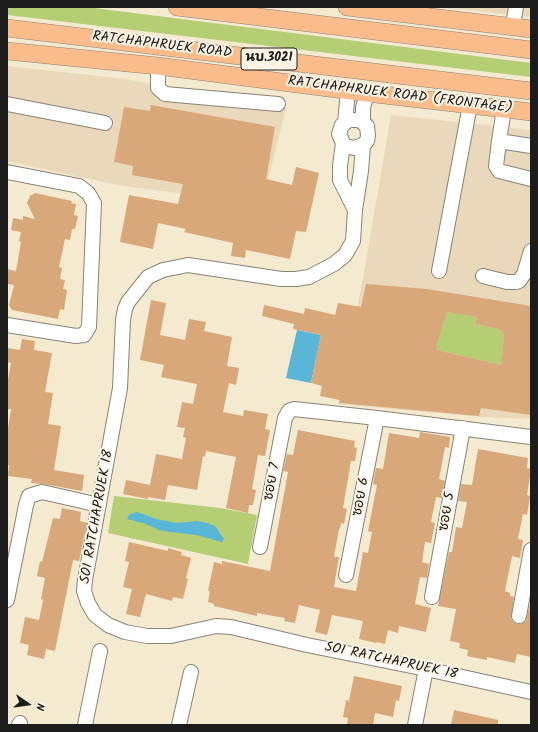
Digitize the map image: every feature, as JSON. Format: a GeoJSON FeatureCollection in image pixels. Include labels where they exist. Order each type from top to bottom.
{"type":"FeatureCollection","features":[{"type":"Feature","properties":{"kind":"main road"},"geometry":{"type":"LineString","coordinates":[[177,7],[531,50]]}},
{"type":"Feature","properties":{"kind":"main road"},"geometry":{"type":"LineString","coordinates":[[357,8],[531,29]]}},
{"type":"Feature","properties":{"kind":"main road","name":"RATCHAPHRUEK ROAD"},"geometry":{"type":"LineString","coordinates":[[7,28],[531,91]]}},
{"type":"Feature","properties":{"kind":"main road","name":"RATCHAPHRUEK ROAD (FRONTAGE)"},"geometry":{"type":"LineString","coordinates":[[7,51],[158,66],[348,91],[531,112]]}},
{"type":"Feature","properties":{"kind":"street"},"geometry":{"type":"LineString","coordinates":[[512,26],[516,7]]}},
{"type":"Feature","properties":{"kind":"street"},"geometry":{"type":"LineString","coordinates":[[158,66],[158,88],[165,94],[278,104]]}},
{"type":"Feature","properties":{"kind":"street"},"geometry":{"type":"LineString","coordinates":[[345,123],[348,91]]}},
{"type":"Feature","properties":{"kind":"street","name":"SOI RATCHAPRUEK 18"},"geometry":{"type":"LineString","coordinates":[[367,93],[363,108],[363,122],[367,126],[368,136],[367,141],[363,145],[352,241],[345,255],[334,264],[309,277],[296,279],[281,279],[188,265],[164,270],[148,277],[134,293],[125,309],[123,320],[120,388],[84,591],[88,603],[95,615],[108,624],[125,632],[147,636],[171,636],[216,626],[231,627],[307,645],[531,692]]}},
{"type":"Feature","properties":{"kind":"street"},"geometry":{"type":"LineString","coordinates":[[7,104],[105,123]]}},
{"type":"Feature","properties":{"kind":"street"},"geometry":{"type":"LineString","coordinates":[[439,271],[470,105]]}},
{"type":"Feature","properties":{"kind":"street"},"geometry":{"type":"LineString","coordinates":[[504,109],[496,166],[499,171],[531,179]]}},
{"type":"Feature","properties":{"kind":"street"},"geometry":{"type":"LineString","coordinates":[[355,210],[340,180],[340,166],[344,144],[339,134],[342,125],[349,120],[354,119],[363,122]]}},
{"type":"Feature","properties":{"kind":"street"},"geometry":{"type":"LineString","coordinates":[[499,141],[531,146]]}},
{"type":"Feature","properties":{"kind":"street"},"geometry":{"type":"LineString","coordinates":[[344,144],[354,148],[363,145]]}},
{"type":"Feature","properties":{"kind":"street"},"geometry":{"type":"LineString","coordinates":[[7,172],[79,186],[88,193],[94,203],[88,327],[84,335],[76,336],[7,325]]}},
{"type":"Feature","properties":{"kind":"street"},"geometry":{"type":"LineString","coordinates":[[483,276],[507,282],[516,282],[524,274],[531,251]]}},
{"type":"Feature","properties":{"kind":"street","name":"ซอย 7"},"geometry":{"type":"LineString","coordinates":[[260,547],[285,418],[289,411],[294,409],[377,418]]}},
{"type":"Feature","properties":{"kind":"street"},"geometry":{"type":"LineString","coordinates":[[377,418],[531,437]]}},
{"type":"Feature","properties":{"kind":"street","name":"ซอย 6"},"geometry":{"type":"LineString","coordinates":[[346,576],[377,418]]}},
{"type":"Feature","properties":{"kind":"street","name":"ซอย 5"},"geometry":{"type":"LineString","coordinates":[[432,597],[463,428]]}},
{"type":"Feature","properties":{"kind":"street"},"geometry":{"type":"LineString","coordinates":[[7,600],[29,496],[42,492],[99,505]]}},
{"type":"Feature","properties":{"kind":"street"},"geometry":{"type":"LineString","coordinates":[[519,616],[531,550]]}},
{"type":"Feature","properties":{"kind":"street"},"geometry":{"type":"LineString","coordinates":[[85,725],[100,651]]}},
{"type":"Feature","properties":{"kind":"street"},"geometry":{"type":"LineString","coordinates":[[415,725],[426,669]]}},
{"type":"Feature","properties":{"kind":"street"},"geometry":{"type":"LineString","coordinates":[[178,725],[190,672]]}},
{"type":"Feature","properties":{"kind":"shaded area"},"geometry":{"type":"Polygon","coordinates":[[[442,7],[531,7],[531,17],[503,14],[442,7]]]}},
{"type":"Feature","properties":{"kind":"shaded area"},"geometry":{"type":"Polygon","coordinates":[[[7,66],[125,79],[286,108],[262,204],[117,185],[7,161],[7,66]]]}},
{"type":"Feature","properties":{"kind":"shaded area"},"geometry":{"type":"Polygon","coordinates":[[[391,115],[531,130],[531,419],[483,417],[338,404],[363,279],[391,115]]]}},
{"type":"Feature","properties":{"kind":"green space"},"geometry":{"type":"Polygon","coordinates":[[[7,7],[86,7],[531,63],[531,77],[7,15],[7,7]]]}},
{"type":"Feature","properties":{"kind":"green space"},"geometry":{"type":"Polygon","coordinates":[[[447,312],[477,317],[475,324],[498,329],[503,332],[504,338],[502,357],[525,361],[501,365],[437,350],[438,346],[373,335],[447,312]]]}},
{"type":"Feature","properties":{"kind":"green space"},"geometry":{"type":"Polygon","coordinates":[[[114,496],[220,508],[257,515],[248,564],[108,533],[114,496]]]}},
{"type":"Feature","properties":{"kind":"water"},"geometry":{"type":"Polygon","coordinates":[[[297,330],[321,335],[311,383],[286,378],[297,330]]]}},
{"type":"Feature","properties":{"kind":"water"},"geometry":{"type":"Polygon","coordinates":[[[137,512],[156,519],[177,523],[197,521],[207,523],[215,526],[224,539],[222,542],[196,535],[162,531],[143,523],[127,519],[130,514],[137,512]]]}},
{"type":"Feature","properties":{"kind":"building"},"geometry":{"type":"Polygon","coordinates":[[[151,105],[275,127],[266,179],[292,185],[296,167],[319,173],[306,232],[296,231],[290,259],[246,250],[245,258],[231,256],[233,243],[184,232],[186,229],[158,223],[153,249],[120,242],[129,195],[178,204],[183,184],[132,175],[133,166],[114,162],[124,107],[150,111],[151,105]]]}},
{"type":"Feature","properties":{"kind":"building"},"geometry":{"type":"Polygon","coordinates":[[[35,193],[72,201],[71,203],[76,204],[74,215],[78,216],[75,229],[72,229],[70,240],[65,239],[59,267],[62,268],[60,279],[65,280],[63,289],[67,290],[64,310],[60,309],[58,319],[12,310],[9,305],[14,285],[7,284],[7,269],[16,271],[21,242],[19,241],[21,232],[11,230],[13,218],[23,220],[23,216],[35,219],[27,203],[30,196],[35,193]]]}},
{"type":"Feature","properties":{"kind":"building"},"geometry":{"type":"Polygon","coordinates":[[[366,284],[427,289],[531,306],[531,415],[481,408],[479,416],[339,403],[340,400],[320,396],[322,386],[311,383],[321,335],[293,329],[294,324],[262,316],[264,305],[304,314],[305,308],[335,315],[338,303],[361,307],[366,284]],[[447,312],[436,346],[438,346],[437,350],[501,365],[504,338],[503,332],[498,329],[475,324],[477,317],[447,312]]]}},
{"type":"Feature","properties":{"kind":"building"},"geometry":{"type":"Polygon","coordinates":[[[151,300],[166,303],[160,335],[185,340],[189,319],[206,322],[204,331],[232,337],[227,366],[239,368],[236,385],[229,383],[223,412],[243,416],[244,410],[268,414],[265,429],[270,430],[265,456],[258,455],[252,489],[256,490],[253,505],[249,505],[248,513],[226,508],[236,457],[206,451],[205,457],[203,456],[197,490],[168,485],[165,500],[148,497],[148,499],[123,494],[126,480],[150,485],[156,454],[182,459],[186,438],[183,437],[185,428],[177,427],[182,402],[193,404],[197,384],[161,377],[164,365],[140,360],[151,300]]]}},
{"type":"Feature","properties":{"kind":"building"},"geometry":{"type":"Polygon","coordinates":[[[22,339],[35,341],[34,350],[52,353],[45,392],[53,393],[48,424],[61,426],[54,470],[84,475],[82,491],[31,483],[32,479],[8,476],[9,465],[7,465],[7,435],[11,409],[7,409],[7,385],[11,363],[7,362],[7,348],[20,350],[22,339]]]}},
{"type":"Feature","properties":{"kind":"building"},"geometry":{"type":"Polygon","coordinates":[[[298,430],[355,441],[354,447],[357,448],[355,461],[351,461],[343,508],[347,509],[344,524],[341,523],[339,529],[334,557],[339,557],[334,587],[356,591],[363,552],[368,553],[372,532],[368,531],[377,485],[373,484],[376,468],[383,469],[389,433],[419,438],[420,432],[450,437],[449,448],[445,447],[439,479],[445,481],[442,498],[436,497],[431,522],[435,523],[431,543],[425,542],[422,562],[429,564],[427,578],[420,577],[415,604],[431,608],[426,632],[399,626],[398,633],[388,630],[385,644],[376,643],[359,639],[363,621],[332,615],[327,635],[315,632],[320,610],[299,605],[295,623],[284,621],[285,618],[257,613],[257,616],[214,606],[214,604],[208,602],[210,591],[208,591],[214,562],[222,564],[222,561],[270,571],[288,472],[283,471],[287,454],[293,455],[298,430]]]}},
{"type":"Feature","properties":{"kind":"building"},"geometry":{"type":"Polygon","coordinates":[[[478,449],[528,458],[527,468],[531,469],[527,495],[530,496],[527,515],[523,514],[518,539],[523,540],[520,558],[512,556],[505,591],[510,593],[510,596],[514,597],[511,618],[513,622],[517,624],[521,624],[526,621],[531,600],[531,657],[517,654],[515,663],[487,657],[487,660],[467,656],[468,650],[459,648],[460,643],[450,641],[456,609],[438,606],[449,552],[452,552],[456,527],[462,528],[467,502],[458,501],[461,484],[472,485],[478,449]]]}},
{"type":"Feature","properties":{"kind":"building"},"geometry":{"type":"Polygon","coordinates":[[[62,508],[81,512],[80,521],[87,523],[79,561],[73,560],[55,651],[46,649],[44,659],[27,655],[29,645],[20,643],[25,617],[39,620],[45,578],[37,576],[40,561],[42,562],[53,518],[60,519],[62,508]]]}},
{"type":"Feature","properties":{"kind":"building"},"geometry":{"type":"Polygon","coordinates":[[[129,542],[168,551],[168,548],[182,552],[181,555],[191,558],[183,599],[173,597],[172,601],[146,594],[140,617],[126,614],[132,589],[123,587],[129,562],[125,561],[129,542]]]}},
{"type":"Feature","properties":{"kind":"building"},"geometry":{"type":"Polygon","coordinates":[[[354,676],[402,686],[399,701],[396,700],[393,717],[375,713],[373,725],[347,725],[348,718],[343,717],[346,700],[349,701],[354,676]]]}},
{"type":"Feature","properties":{"kind":"building"},"geometry":{"type":"Polygon","coordinates":[[[454,710],[498,720],[498,725],[451,725],[454,710]]]}}]}
